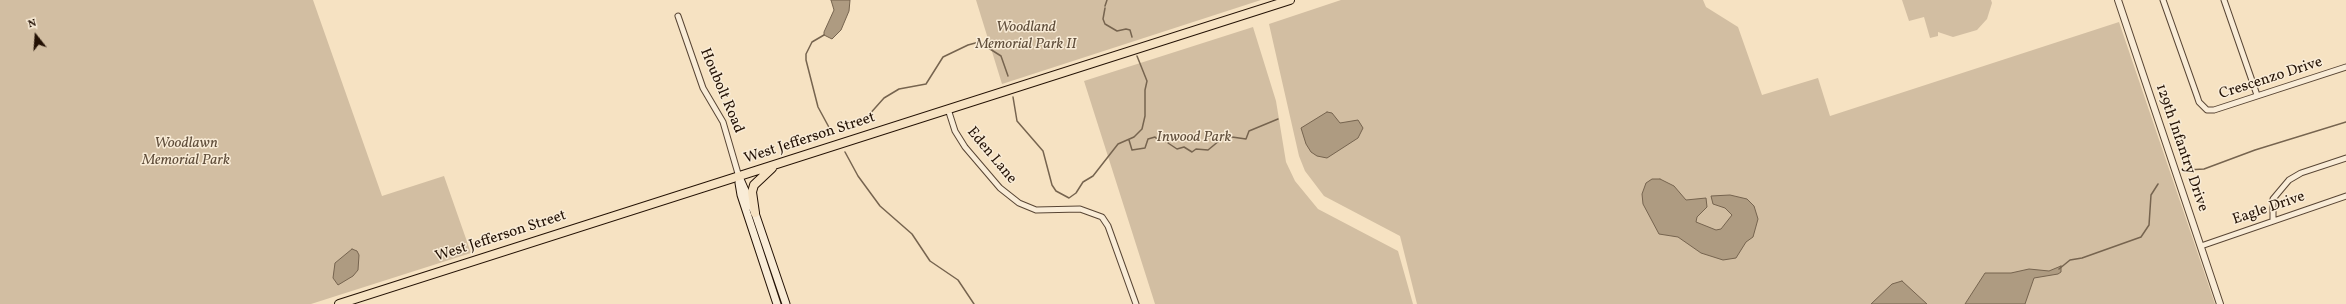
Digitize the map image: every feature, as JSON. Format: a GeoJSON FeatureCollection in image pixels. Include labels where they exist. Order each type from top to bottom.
{"type":"FeatureCollection","features":[{"type":"Feature","properties":{"kind":"main road","name":"West Jefferson Street"},"geometry":{"type":"LineString","coordinates":[[339,304],[1290,0]]}},
{"type":"Feature","properties":{"kind":"main road"},"geometry":{"type":"LineString","coordinates":[[755,213],[752,192],[754,185],[775,165]]}},
{"type":"Feature","properties":{"kind":"main road","name":"Houbolt Road"},"geometry":{"type":"LineString","coordinates":[[739,177],[755,213],[786,304]]}},
{"type":"Feature","properties":{"kind":"main road","name":"Houbolt Road"},"geometry":{"type":"LineString","coordinates":[[739,177],[741,195],[777,304]]}},
{"type":"Feature","properties":{"kind":"street","name":"129th Infantry Drive"},"geometry":{"type":"LineString","coordinates":[[2118,0],[2220,304]]}},
{"type":"Feature","properties":{"kind":"street","name":"Crescenzo Drive"},"geometry":{"type":"LineString","coordinates":[[2163,0],[2197,96],[2203,107],[2207,110],[2214,110],[2346,67]]}},
{"type":"Feature","properties":{"kind":"street"},"geometry":{"type":"LineString","coordinates":[[2224,0],[2257,95]]}},
{"type":"Feature","properties":{"kind":"street","name":"Houbolt Road"},"geometry":{"type":"LineString","coordinates":[[678,16],[703,88],[723,122],[739,177]]}},
{"type":"Feature","properties":{"kind":"street","name":"Eden Lane"},"geometry":{"type":"LineString","coordinates":[[948,109],[955,131],[965,147],[1000,188],[1019,203],[1036,210],[1080,209],[1102,217],[1108,226],[1136,304]]}},
{"type":"Feature","properties":{"kind":"street"},"geometry":{"type":"LineString","coordinates":[[2274,220],[2273,199],[2289,180],[2302,173],[2346,158]]}},
{"type":"Feature","properties":{"kind":"street","name":"Eagle Drive"},"geometry":{"type":"LineString","coordinates":[[2201,246],[2346,196]]}},
{"type":"Feature","properties":{"kind":"green space","name":"Woodlawn Memorial Park"},"geometry":{"type":"Polygon","coordinates":[[[0,0],[313,0],[382,196],[444,176],[471,253],[311,304],[0,304],[0,0]]]}},
{"type":"Feature","properties":{"kind":"green space","name":"Woodland Memorial Park II"},"geometry":{"type":"Polygon","coordinates":[[[976,0],[1261,0],[1002,84],[976,0]]]}},
{"type":"Feature","properties":{"kind":"green space"},"geometry":{"type":"Polygon","coordinates":[[[1341,0],[1703,0],[1706,7],[1738,27],[1762,95],[1818,78],[1830,116],[2119,22],[2215,304],[1417,304],[1400,236],[1324,196],[1305,171],[1299,156],[1269,24],[1341,0]]]}},
{"type":"Feature","properties":{"kind":"green space"},"geometry":{"type":"Polygon","coordinates":[[[1902,0],[1991,0],[1992,3],[1987,19],[1977,30],[1953,37],[1938,32],[1938,36],[1930,38],[1924,17],[1909,21],[1902,0]]]}},
{"type":"Feature","properties":{"kind":"green space","name":"Inwood Park"},"geometry":{"type":"Polygon","coordinates":[[[1253,27],[1276,101],[1286,162],[1295,181],[1318,209],[1398,251],[1413,304],[1155,304],[1084,81],[1253,27]]]}},
{"type":"Feature","properties":{"kind":"shaded area"},"geometry":{"type":"Polygon","coordinates":[[[831,0],[850,0],[849,11],[841,30],[832,39],[824,35],[834,10],[831,0]]]}},
{"type":"Feature","properties":{"kind":"shaded area"},"geometry":{"type":"Polygon","coordinates":[[[1327,112],[1332,113],[1340,123],[1358,120],[1363,128],[1358,138],[1327,158],[1317,156],[1311,152],[1306,144],[1301,128],[1327,112]]]}},
{"type":"Feature","properties":{"kind":"shaded area"},"geometry":{"type":"Polygon","coordinates":[[[1652,179],[1660,179],[1674,186],[1686,200],[1706,198],[1707,207],[1697,217],[1696,222],[1716,230],[1721,229],[1732,215],[1725,208],[1713,204],[1711,196],[1730,195],[1747,199],[1754,206],[1758,219],[1753,237],[1746,242],[1736,258],[1723,260],[1701,253],[1678,237],[1659,234],[1643,204],[1642,194],[1646,183],[1652,179]]]}},
{"type":"Feature","properties":{"kind":"shaded area"},"geometry":{"type":"Polygon","coordinates":[[[352,249],[357,251],[359,255],[358,270],[353,276],[338,285],[333,278],[335,263],[352,249]]]}},
{"type":"Feature","properties":{"kind":"shaded area"},"geometry":{"type":"Polygon","coordinates":[[[2061,266],[2061,272],[2058,274],[2034,278],[2025,304],[1965,304],[1985,273],[2011,273],[2029,269],[2049,271],[2061,266]]]}},
{"type":"Feature","properties":{"kind":"shaded area"},"geometry":{"type":"Polygon","coordinates":[[[1902,281],[1927,304],[1871,304],[1892,284],[1902,281]]]}},
{"type":"Feature","properties":{"kind":"waterway"},"geometry":{"type":"LineString","coordinates":[[1105,6],[1107,0]]}},
{"type":"Feature","properties":{"kind":"waterway"},"geometry":{"type":"LineString","coordinates":[[1105,8],[1103,19],[1105,24],[1117,31],[1126,29],[1130,30],[1132,37]]}},
{"type":"Feature","properties":{"kind":"waterway"},"geometry":{"type":"LineString","coordinates":[[824,35],[812,42],[806,54],[806,60],[818,107],[831,131]]}},
{"type":"Feature","properties":{"kind":"waterway"},"geometry":{"type":"LineString","coordinates":[[859,126],[884,98],[899,89],[926,84],[943,57],[968,45],[979,42],[1001,56],[1008,76]]}},
{"type":"Feature","properties":{"kind":"waterway"},"geometry":{"type":"LineString","coordinates":[[1013,97],[1017,121],[1043,151],[1052,185],[1056,191],[1069,198],[1076,193],[1083,182],[1093,176],[1118,144],[1134,137],[1142,129],[1145,116],[1145,90],[1147,81],[1137,56]]}},
{"type":"Feature","properties":{"kind":"waterway"},"geometry":{"type":"LineString","coordinates":[[1129,140],[1132,150],[1145,148],[1148,139],[1155,137],[1158,140],[1162,137],[1168,139],[1168,143],[1177,149],[1184,147],[1192,152],[1196,149],[1208,150],[1225,136],[1246,139],[1249,131],[1278,119]]}},
{"type":"Feature","properties":{"kind":"waterway"},"geometry":{"type":"LineString","coordinates":[[2187,170],[2204,169],[2255,150],[2346,122]]}},
{"type":"Feature","properties":{"kind":"waterway"},"geometry":{"type":"LineString","coordinates":[[845,152],[858,176],[880,206],[912,234],[930,261],[958,280],[974,304]]}},
{"type":"Feature","properties":{"kind":"waterway"},"geometry":{"type":"LineString","coordinates":[[2059,269],[2070,260],[2082,258],[2141,237],[2149,225],[2151,195],[2158,184]]}}]}
